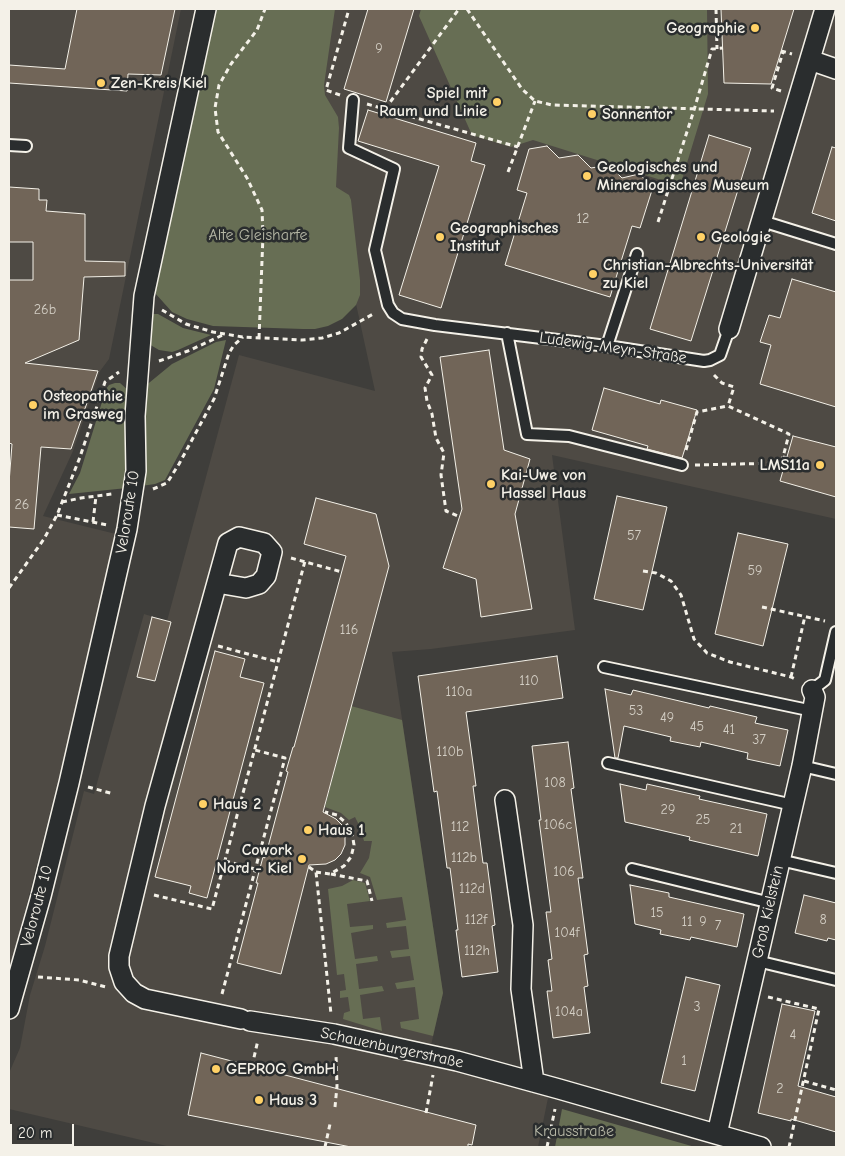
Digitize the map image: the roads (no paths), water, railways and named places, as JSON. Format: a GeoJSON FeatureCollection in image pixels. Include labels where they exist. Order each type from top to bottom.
{"type":"FeatureCollection","features":[{"type":"Feature","properties":{"kind":"street","name":"Veloroute 10"},"geometry":{"type":"LineString","coordinates":[[9,1009],[41,896],[69,783],[127,529],[136,471],[135,416],[144,296],[206,9]]}},
{"type":"Feature","properties":{"kind":"street","name":"Ludewig-Meyn-Straße"},"geometry":{"type":"LineString","coordinates":[[729,329],[794,111],[802,57],[825,9]]}},
{"type":"Feature","properties":{"kind":"street"},"geometry":{"type":"LineString","coordinates":[[802,57],[836,69]]}},
{"type":"Feature","properties":{"kind":"street"},"geometry":{"type":"LineString","coordinates":[[239,537],[264,543],[272,552],[266,576],[259,584],[246,588],[217,583],[228,543],[239,537]]}},
{"type":"Feature","properties":{"kind":"street","name":"Schauenburgerstraße"},"geometry":{"type":"LineString","coordinates":[[217,583],[155,806],[119,956],[121,976],[128,987],[145,999],[245,1020],[334,1034],[437,1057],[534,1082],[760,1147]]}},
{"type":"Feature","properties":{"kind":"street","name":"Groß Kielstein"},"geometry":{"type":"LineString","coordinates":[[717,1134],[802,766],[815,697],[812,690]]}},
{"type":"Feature","properties":{"kind":"street"},"geometry":{"type":"LineString","coordinates":[[505,800],[524,925],[521,989],[534,1082]]}},
{"type":"Feature","properties":{"kind":"lane","name":"Ludewig-Meyn-Straße"},"geometry":{"type":"LineString","coordinates":[[352,100],[348,148],[394,170],[375,250],[388,305],[402,319],[435,325],[607,346],[694,360],[710,360],[720,355],[729,329]]}},
{"type":"Feature","properties":{"kind":"lane"},"geometry":{"type":"LineString","coordinates":[[9,145],[26,146]]}},
{"type":"Feature","properties":{"kind":"lane"},"geometry":{"type":"LineString","coordinates":[[762,221],[836,244]]}},
{"type":"Feature","properties":{"kind":"lane"},"geometry":{"type":"LineString","coordinates":[[607,346],[637,254]]}},
{"type":"Feature","properties":{"kind":"lane"},"geometry":{"type":"LineString","coordinates":[[507,333],[527,434],[569,436],[682,465]]}},
{"type":"Feature","properties":{"kind":"lane"},"geometry":{"type":"LineString","coordinates":[[812,690],[825,680],[836,632]]}},
{"type":"Feature","properties":{"kind":"lane"},"geometry":{"type":"LineString","coordinates":[[604,667],[813,711]]}},
{"type":"Feature","properties":{"kind":"lane"},"geometry":{"type":"LineString","coordinates":[[608,763],[793,805]]}},
{"type":"Feature","properties":{"kind":"lane"},"geometry":{"type":"LineString","coordinates":[[802,766],[836,774]]}},
{"type":"Feature","properties":{"kind":"lane"},"geometry":{"type":"LineString","coordinates":[[780,860],[836,873]]}},
{"type":"Feature","properties":{"kind":"lane"},"geometry":{"type":"LineString","coordinates":[[632,869],[770,903]]}},
{"type":"Feature","properties":{"kind":"lane"},"geometry":{"type":"LineString","coordinates":[[757,961],[836,980]]}},
{"type":"Feature","properties":{"kind":"place","name":"Geographie"},"geometry":{"type":"Point","coordinates":[755,28]}},
{"type":"Feature","properties":{"kind":"place","name":"Zen-Kreis Kiel"},"geometry":{"type":"Point","coordinates":[101,83]}},
{"type":"Feature","properties":{"kind":"place","name":"Spiel mit Raum und Linie"},"geometry":{"type":"Point","coordinates":[497,102]}},
{"type":"Feature","properties":{"kind":"place","name":"Sonnentor"},"geometry":{"type":"Point","coordinates":[592,114]}},
{"type":"Feature","properties":{"kind":"place","name":"Geologisches und Mineralogisches Museum"},"geometry":{"type":"Point","coordinates":[587,176]}},
{"type":"Feature","properties":{"kind":"place","name":"Geographisches Institut"},"geometry":{"type":"Point","coordinates":[440,237]}},
{"type":"Feature","properties":{"kind":"place","name":"Geologie"},"geometry":{"type":"Point","coordinates":[701,237]}},
{"type":"Feature","properties":{"kind":"place","name":"Christian-Albrechts-Universität zu Kiel"},"geometry":{"type":"Point","coordinates":[593,274]}},
{"type":"Feature","properties":{"kind":"place","name":"Osteopathie im Grasweg"},"geometry":{"type":"Point","coordinates":[33,405]}},
{"type":"Feature","properties":{"kind":"place","name":"LMS11a"},"geometry":{"type":"Point","coordinates":[820,465]}},
{"type":"Feature","properties":{"kind":"place","name":"Kai-Uwe von Hassel Haus"},"geometry":{"type":"Point","coordinates":[491,484]}},
{"type":"Feature","properties":{"kind":"place","name":"Haus 2"},"geometry":{"type":"Point","coordinates":[203,804]}},
{"type":"Feature","properties":{"kind":"place","name":"Haus 1"},"geometry":{"type":"Point","coordinates":[308,830]}},
{"type":"Feature","properties":{"kind":"place","name":"Cowork Nord - Kiel"},"geometry":{"type":"Point","coordinates":[302,859]}},
{"type":"Feature","properties":{"kind":"place","name":"GEPROG GmbH"},"geometry":{"type":"Point","coordinates":[216,1069]}},
{"type":"Feature","properties":{"kind":"place","name":"Haus 3"},"geometry":{"type":"Point","coordinates":[259,1100]}},
{"type":"Feature","properties":{"kind":"park label","name":"Alte Gleisharfe"},"geometry":{"type":"Point","coordinates":[258,235]}},
{"type":"Feature","properties":{"kind":"park label","name":"Krausstraße"},"geometry":{"type":"Point","coordinates":[574,1131]}}]}
